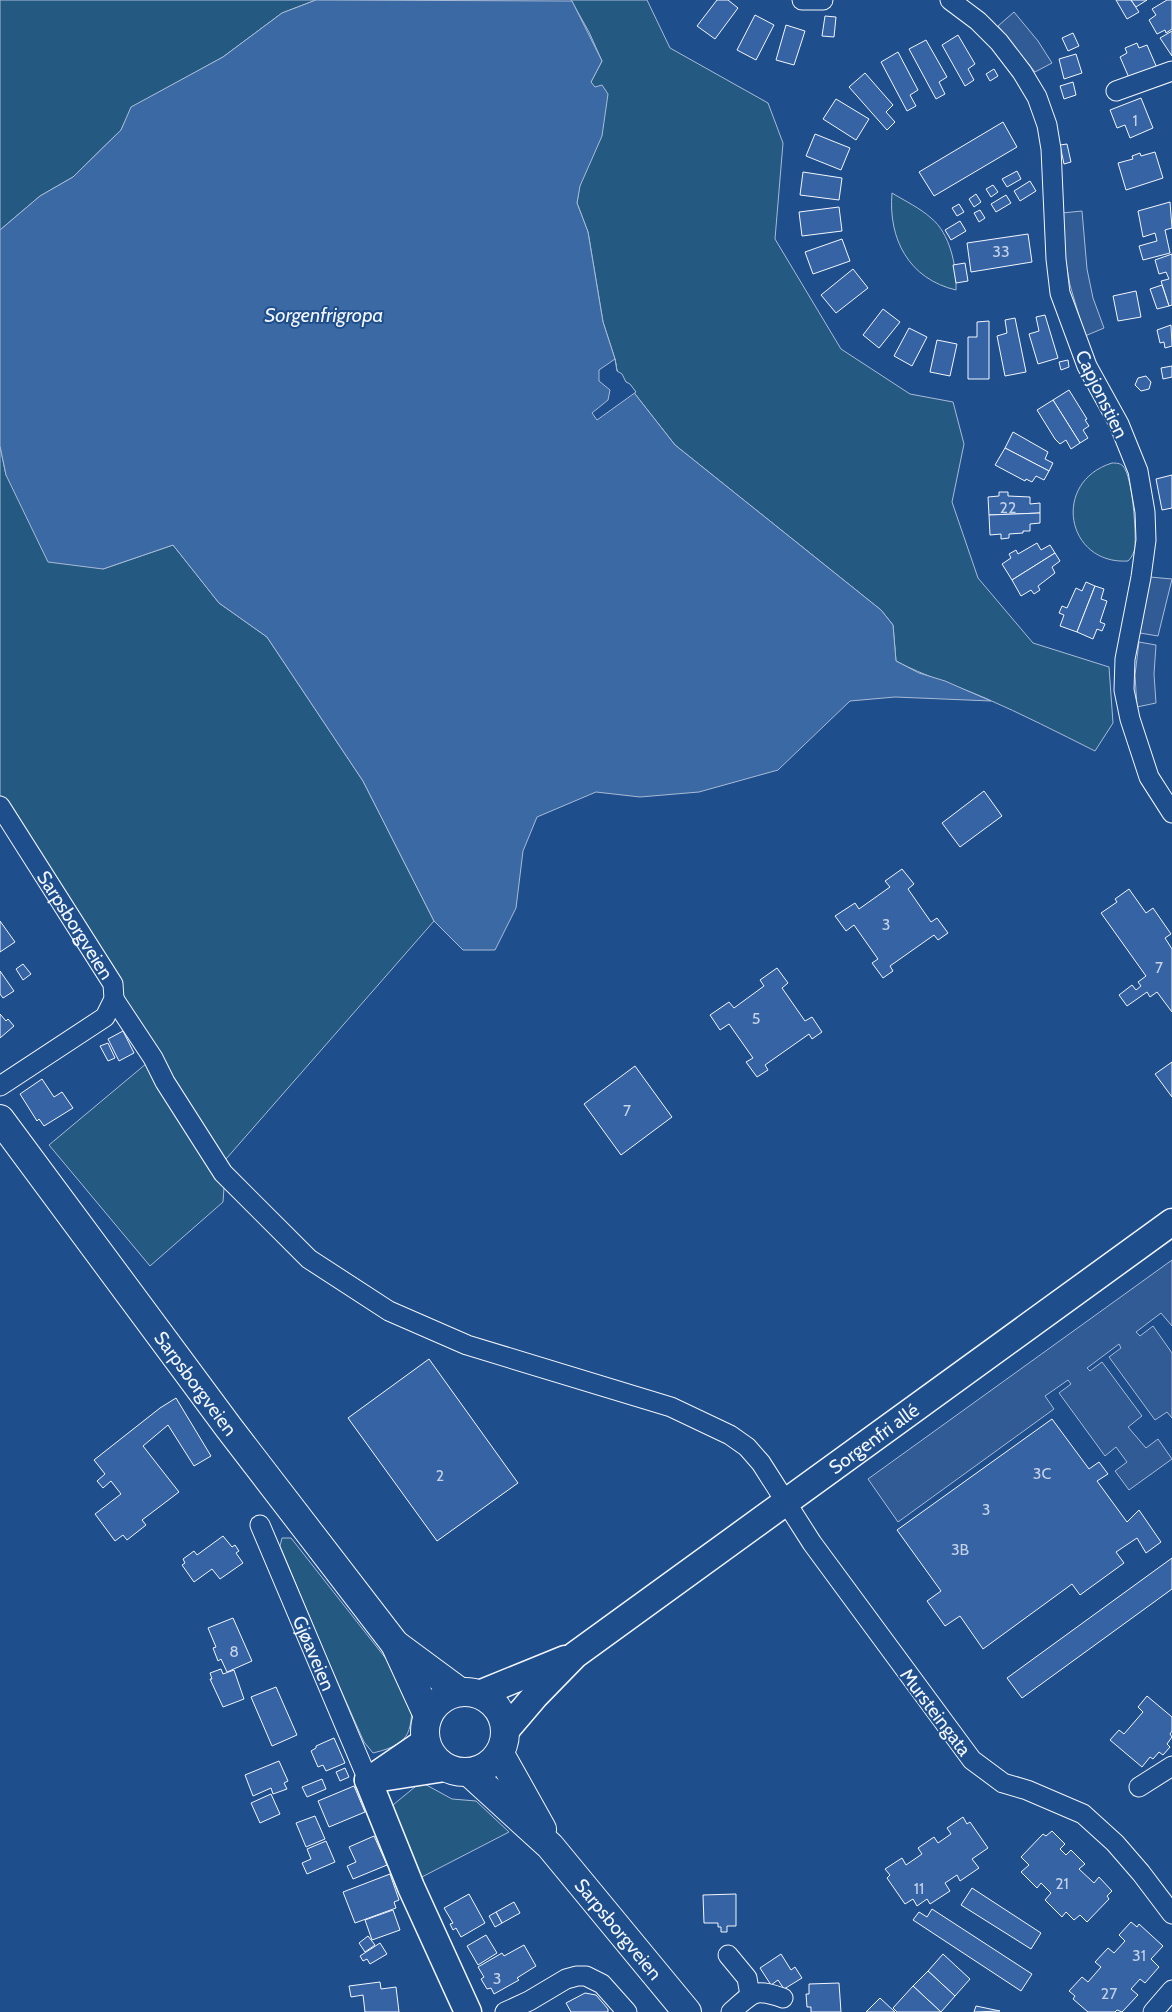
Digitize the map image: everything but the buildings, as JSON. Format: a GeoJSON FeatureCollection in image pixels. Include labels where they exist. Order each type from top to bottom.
{"type":"FeatureCollection","features":[{"type":"Feature","properties":{"kind":"highway","name":"Sarpsborgveien"},"geometry":{"type":"LineString","coordinates":[[5,1134],[395,1644],[427,1728]]}},
{"type":"Feature","properties":{"kind":"highway","name":"Sarpsborgveien"},"geometry":{"type":"LineString","coordinates":[[395,1644],[469,1693]]}},
{"type":"Feature","properties":{"kind":"highway"},"geometry":{"type":"LineString","coordinates":[[469,1693],[497,1707],[503,1718],[503,1742],[492,1763],[481,1770],[457,1770],[436,1761],[429,1752],[427,1728],[436,1704],[447,1696],[469,1693]]}},
{"type":"Feature","properties":{"kind":"highway","name":"Sarpsborgveien"},"geometry":{"type":"LineString","coordinates":[[503,1742],[550,1846]]}},
{"type":"Feature","properties":{"kind":"highway","name":"Sarpsborgveien"},"geometry":{"type":"LineString","coordinates":[[457,1770],[550,1846],[686,2012]]}},
{"type":"Feature","properties":{"kind":"street"},"geometry":{"type":"LineString","coordinates":[[802,0],[823,0]]}},
{"type":"Feature","properties":{"kind":"street","name":"Capjonstien"},"geometry":{"type":"LineString","coordinates":[[950,0],[978,21],[999,42],[1022,72],[1037,97],[1047,126],[1052,149],[1056,259],[1060,293],[1087,366],[1119,424],[1138,471],[1146,540],[1141,577],[1125,659],[1124,690],[1130,718],[1149,777],[1172,813]]}},
{"type":"Feature","properties":{"kind":"street"},"geometry":{"type":"LineString","coordinates":[[1116,91],[1172,70]]}},
{"type":"Feature","properties":{"kind":"street","name":"Sarpsborgveien"},"geometry":{"type":"LineString","coordinates":[[0,806],[112,984],[114,999],[105,1017],[0,1086]]}},
{"type":"Feature","properties":{"kind":"street","name":"Mursteingata"},"geometry":{"type":"LineString","coordinates":[[114,999],[153,1058],[165,1082],[223,1173],[309,1259],[389,1311],[467,1345],[671,1407],[730,1435],[747,1448],[761,1463],[812,1543],[972,1760],[1003,1783],[1028,1790],[1083,1814],[1142,1873],[1172,1914]]}},
{"type":"Feature","properties":{"kind":"street","name":"Sorgenfri allé"},"geometry":{"type":"LineString","coordinates":[[575,1655],[1172,1222]]}},
{"type":"Feature","properties":{"kind":"street","name":"Gjøaveien"},"geometry":{"type":"LineString","coordinates":[[260,1525],[368,1780],[411,1887],[468,2012]]}},
{"type":"Feature","properties":{"kind":"street"},"geometry":{"type":"LineString","coordinates":[[469,1693],[575,1655]]}},
{"type":"Feature","properties":{"kind":"street"},"geometry":{"type":"LineString","coordinates":[[503,1742],[535,1696],[575,1655]]}},
{"type":"Feature","properties":{"kind":"street"},"geometry":{"type":"LineString","coordinates":[[368,1780],[427,1728]]}},
{"type":"Feature","properties":{"kind":"street"},"geometry":{"type":"LineString","coordinates":[[1139,1787],[1172,1766]]}},
{"type":"Feature","properties":{"kind":"street"},"geometry":{"type":"LineString","coordinates":[[368,1780],[457,1770]]}},
{"type":"Feature","properties":{"kind":"street"},"geometry":{"type":"LineString","coordinates":[[728,1955],[747,1978],[750,1995]]}},
{"type":"Feature","properties":{"kind":"street"},"geometry":{"type":"LineString","coordinates":[[505,2012],[529,2001],[566,1979],[577,1976],[586,1976],[602,1984],[627,2012]]}},
{"type":"Feature","properties":{"kind":"street"},"geometry":{"type":"LineString","coordinates":[[1153,2012],[1172,1990]]}},
{"type":"Feature","properties":{"kind":"street"},"geometry":{"type":"LineString","coordinates":[[731,2012],[750,1995],[763,1991],[783,1998]]}},
{"type":"Feature","properties":{"kind":"shaded area"},"geometry":{"type":"Polygon","coordinates":[[[0,0],[316,0],[282,13],[223,57],[132,107],[121,130],[73,177],[40,196],[0,230],[0,0]]]}},
{"type":"Feature","properties":{"kind":"shaded area"},"geometry":{"type":"Polygon","coordinates":[[[571,0],[647,0],[670,48],[768,103],[783,143],[775,239],[841,349],[910,394],[953,402],[964,444],[952,502],[978,578],[1033,643],[1109,667],[1113,723],[1095,751],[999,704],[896,661],[893,625],[881,610],[675,445],[617,371],[603,322],[588,232],[577,203],[594,87],[591,82],[602,61],[589,32],[571,0]]]}},
{"type":"Feature","properties":{"kind":"shaded area"},"geometry":{"type":"Polygon","coordinates":[[[1014,12],[1038,41],[1052,63],[1035,72],[998,26],[1014,12]]]}},
{"type":"Feature","properties":{"kind":"shaded area"},"geometry":{"type":"Polygon","coordinates":[[[892,193],[927,214],[938,224],[948,241],[954,261],[956,290],[940,285],[926,277],[914,267],[905,255],[898,241],[894,226],[892,193]]]}},
{"type":"Feature","properties":{"kind":"shaded area"},"geometry":{"type":"Polygon","coordinates":[[[1082,211],[1087,269],[1093,298],[1104,328],[1085,336],[1070,285],[1064,252],[1062,213],[1082,211]]]}},
{"type":"Feature","properties":{"kind":"shaded area"},"geometry":{"type":"Polygon","coordinates":[[[0,446],[6,475],[103,569],[173,545],[219,603],[267,637],[363,781],[434,921],[226,1159],[223,1202],[150,1266],[49,1145],[153,1058],[0,804],[0,446]]]}},
{"type":"Feature","properties":{"kind":"shaded area"},"geometry":{"type":"Polygon","coordinates":[[[1112,463],[1123,466],[1131,493],[1135,547],[1133,555],[1128,561],[1107,559],[1091,550],[1080,537],[1074,521],[1074,503],[1080,487],[1093,473],[1112,463]]]}},
{"type":"Feature","properties":{"kind":"shaded area"},"geometry":{"type":"Polygon","coordinates":[[[1150,577],[1172,579],[1158,636],[1140,633],[1150,577]]]}},
{"type":"Feature","properties":{"kind":"shaded area"},"geometry":{"type":"Polygon","coordinates":[[[1139,642],[1156,645],[1154,674],[1156,703],[1137,707],[1135,675],[1139,642]]]}},
{"type":"Feature","properties":{"kind":"shaded area"},"geometry":{"type":"Polygon","coordinates":[[[1172,1260],[1172,1326],[1161,1313],[1136,1332],[1140,1336],[1153,1326],[1172,1353],[1172,1418],[1167,1412],[1155,1420],[1109,1357],[1121,1348],[1119,1344],[1087,1368],[1090,1371],[1102,1362],[1142,1416],[1128,1427],[1146,1448],[1158,1439],[1172,1459],[1129,1490],[1115,1471],[1127,1462],[1116,1447],[1105,1456],[1059,1393],[1071,1384],[1068,1380],[1045,1396],[1054,1409],[898,1522],[868,1479],[1172,1260]]]}},
{"type":"Feature","properties":{"kind":"shaded area"},"geometry":{"type":"Polygon","coordinates":[[[282,1538],[291,1538],[413,1693],[408,1733],[397,1745],[373,1753],[364,1742],[280,1546],[282,1538]]]}},
{"type":"Feature","properties":{"kind":"shaded area"},"geometry":{"type":"Polygon","coordinates":[[[421,1782],[452,1799],[476,1801],[509,1832],[418,1879],[388,1809],[421,1782]]]}},
{"type":"Feature","properties":{"kind":"water","name":"Sorgenfrigropa"},"geometry":{"type":"Polygon","coordinates":[[[316,0],[572,1],[602,61],[591,82],[595,87],[602,85],[608,94],[602,136],[580,186],[577,203],[588,232],[603,322],[617,371],[675,445],[881,610],[893,625],[896,661],[919,673],[945,681],[991,701],[895,697],[850,701],[778,770],[699,792],[640,797],[596,792],[537,817],[523,851],[516,908],[495,950],[463,950],[434,921],[363,781],[267,637],[219,603],[173,545],[103,569],[48,562],[6,475],[0,446],[0,230],[40,196],[73,177],[121,130],[131,107],[223,57],[282,13],[316,0]]]}},
{"type":"Feature","properties":{"kind":"pier"},"geometry":{"type":"Polygon","coordinates":[[[615,359],[617,371],[622,374],[626,382],[636,392],[597,420],[592,413],[608,400],[610,390],[599,381],[599,370],[615,359]]]}}]}
